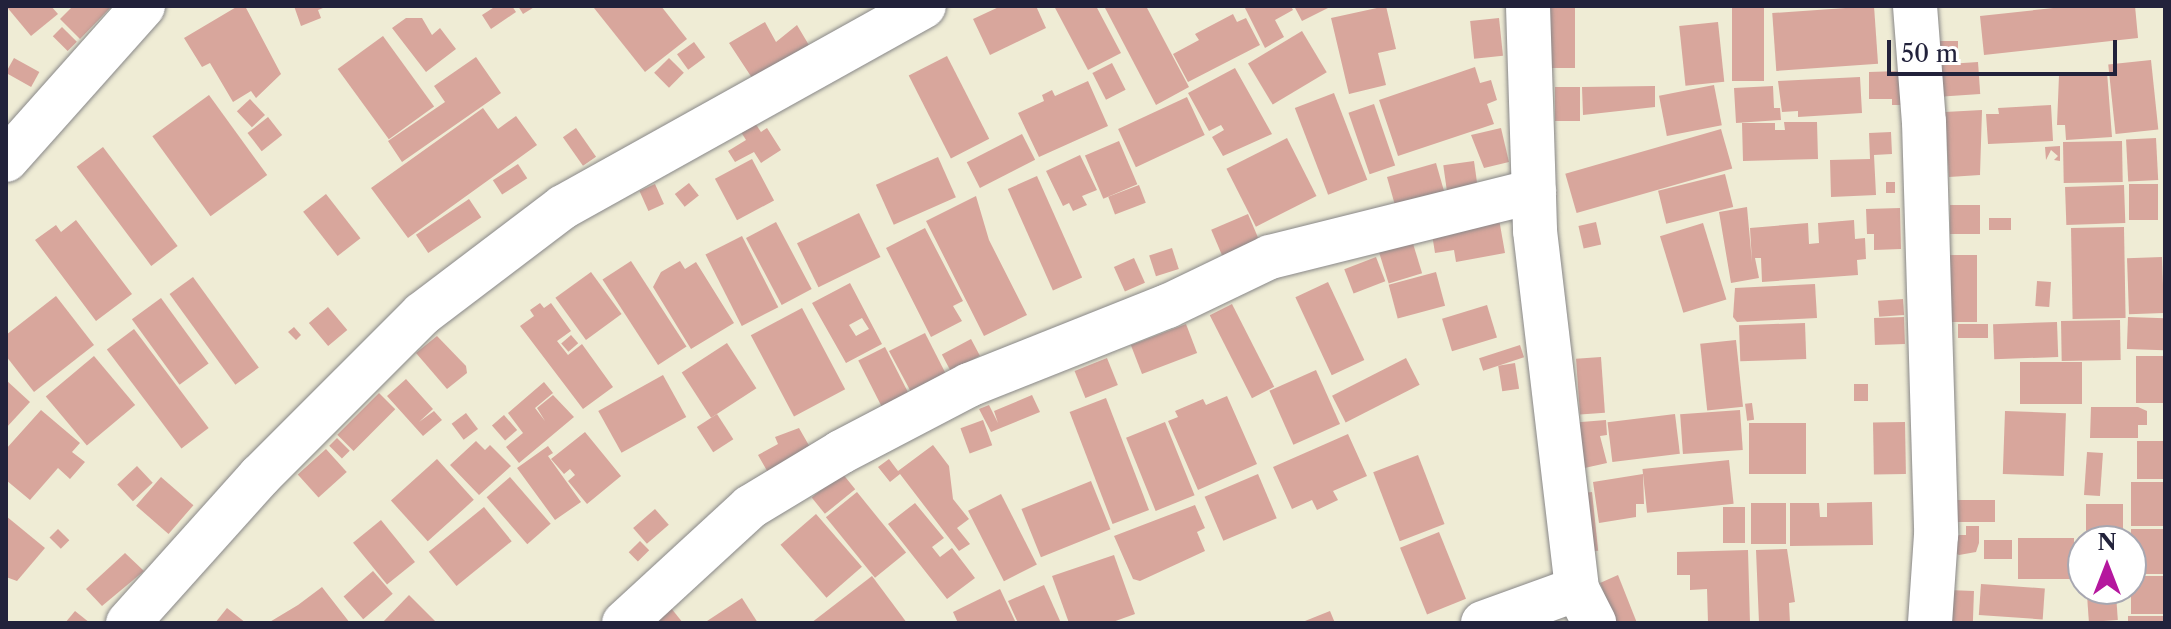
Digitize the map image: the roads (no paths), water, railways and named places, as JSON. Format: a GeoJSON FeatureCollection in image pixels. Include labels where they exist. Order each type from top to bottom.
{"type":"FeatureCollection","features":[{"type":"Feature","properties":{"kind":"street"},"geometry":{"type":"LineString","coordinates":[[6,160],[143,6]]}},
{"type":"Feature","properties":{"kind":"street"},"geometry":{"type":"LineString","coordinates":[[128,623],[260,476],[422,314],[563,207],[924,6]]}},
{"type":"Feature","properties":{"kind":"street"},"geometry":{"type":"LineString","coordinates":[[1483,623],[1585,606],[1534,191],[1528,6]]}},
{"type":"Feature","properties":{"kind":"street"},"geometry":{"type":"LineString","coordinates":[[1915,6],[1924,122],[1936,535],[1930,623]]}},
{"type":"Feature","properties":{"kind":"street"},"geometry":{"type":"LineString","coordinates":[[624,623],[750,507],[841,452],[969,385],[1168,306],[1270,257],[1534,191]]}}]}
